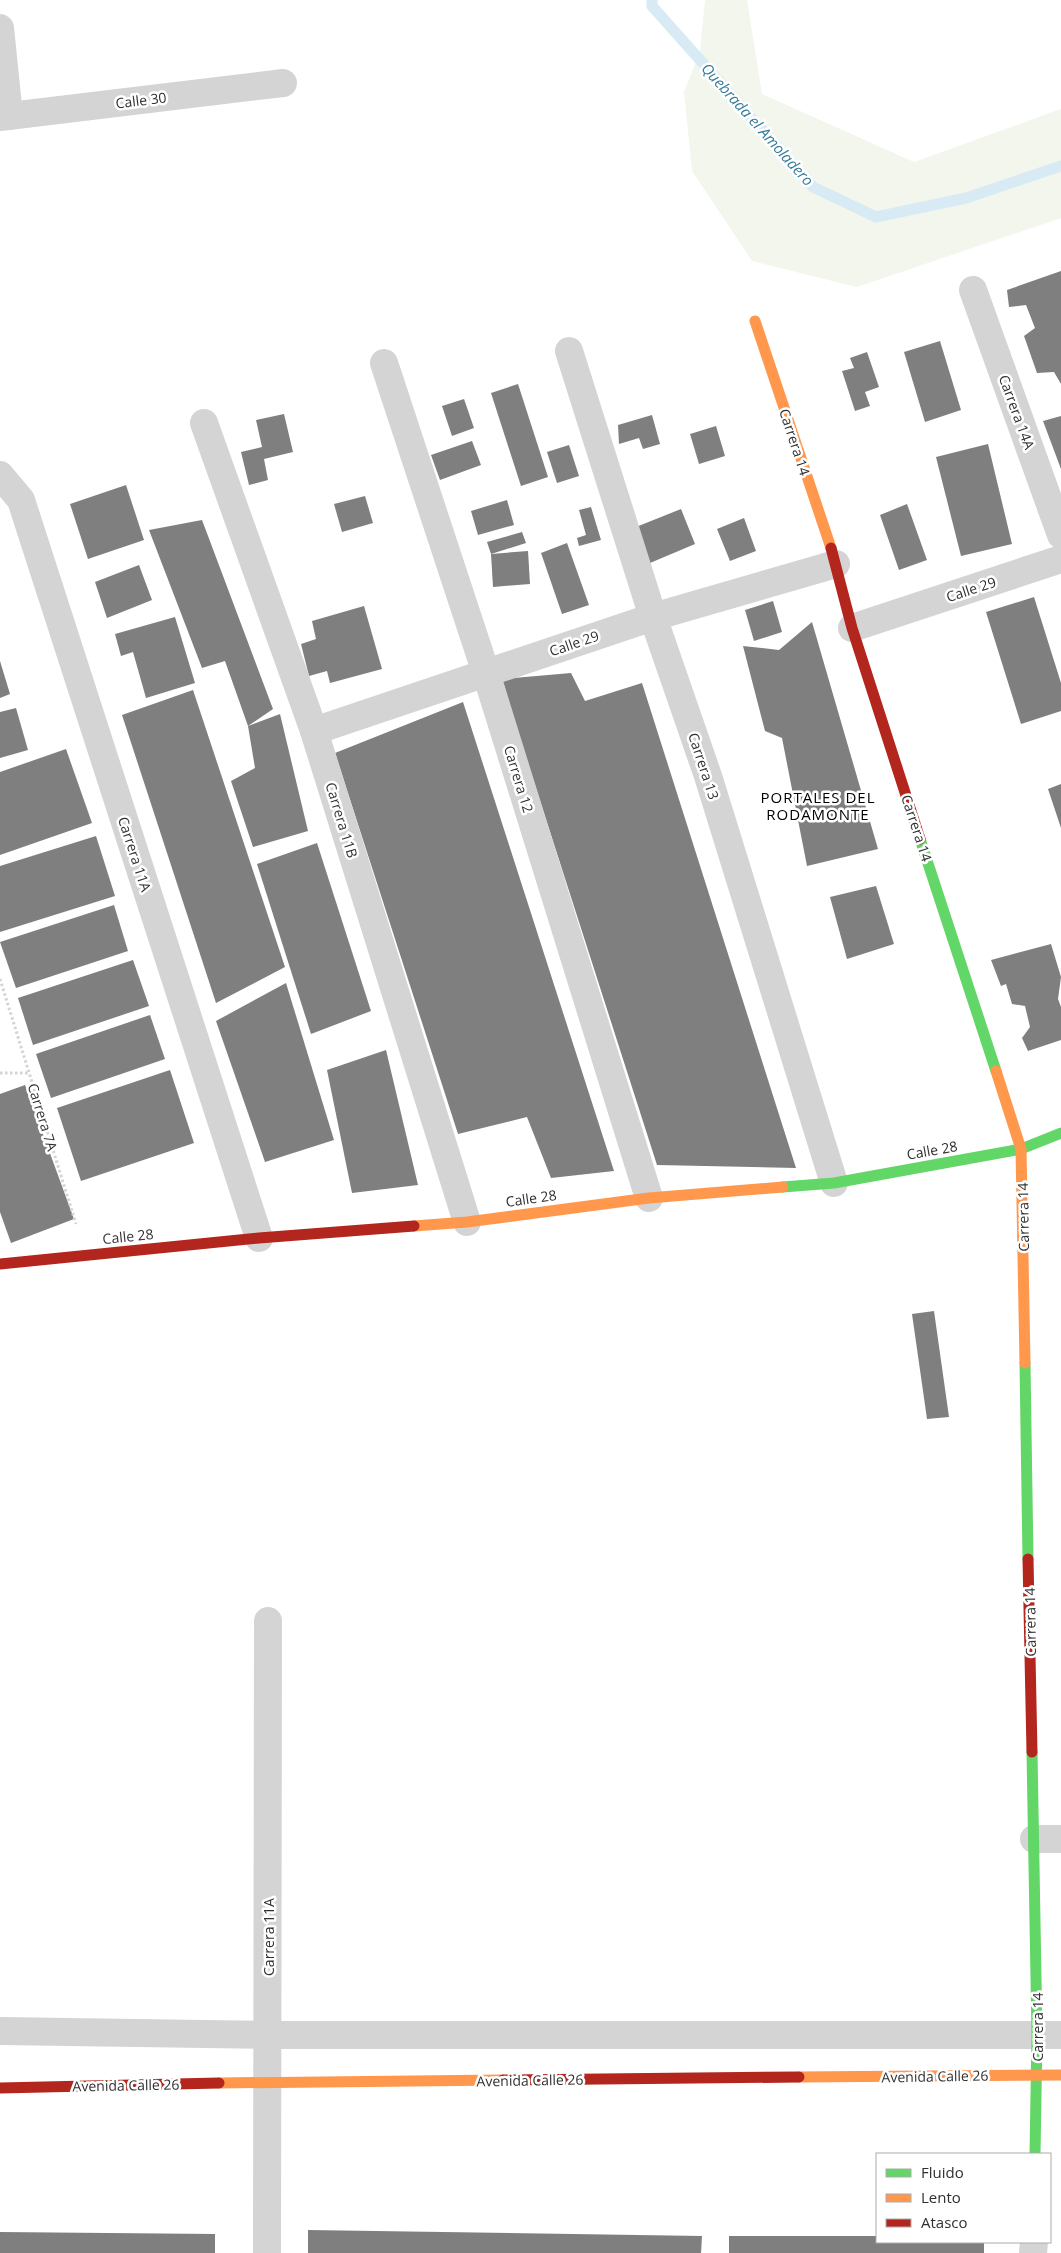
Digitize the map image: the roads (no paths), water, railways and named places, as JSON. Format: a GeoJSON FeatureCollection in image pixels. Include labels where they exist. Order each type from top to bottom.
{"type":"FeatureCollection","features":[{"type":"Feature","properties":{"kind":"street"},"geometry":{"type":"LineString","coordinates":[[0,28],[4,117]]}},
{"type":"Feature","properties":{"kind":"street","name":"Calle 30"},"geometry":{"type":"LineString","coordinates":[[4,117],[283,83]]}},
{"type":"Feature","properties":{"kind":"street","name":"Carrera 14A"},"geometry":{"type":"LineString","coordinates":[[974,290],[1061,534]]}},
{"type":"Feature","properties":{"kind":"street","name":"Carrera 14"},"geometry":{"type":"LineString","coordinates":[[755,321],[836,564],[852,628],[1021,1149],[1034,1839],[1049,2035],[1037,2075],[1035,2153]]}},
{"type":"Feature","properties":{"kind":"street","name":"Carrera 13"},"geometry":{"type":"LineString","coordinates":[[569,351],[653,617],[708,776],[834,1183]]}},
{"type":"Feature","properties":{"kind":"street","name":"Carrera 12"},"geometry":{"type":"LineString","coordinates":[[384,363],[486,673],[649,1198]]}},
{"type":"Feature","properties":{"kind":"street","name":"Carrera 11B"},"geometry":{"type":"LineString","coordinates":[[204,424],[314,731],[467,1222]]}},
{"type":"Feature","properties":{"kind":"street","name":"Carrera 11A"},"geometry":{"type":"LineString","coordinates":[[1,475],[21,500],[259,1238]]}},
{"type":"Feature","properties":{"kind":"street","name":"Calle 29"},"geometry":{"type":"LineString","coordinates":[[852,628],[1061,559]]}},
{"type":"Feature","properties":{"kind":"street","name":"Calle 29"},"geometry":{"type":"LineString","coordinates":[[314,731],[653,617],[836,564]]}},
{"type":"Feature","properties":{"kind":"street","name":"Calle 28"},"geometry":{"type":"LineString","coordinates":[[0,1264],[259,1238],[467,1222],[649,1198],[834,1183],[1021,1149],[1061,1133]]}},
{"type":"Feature","properties":{"kind":"street","name":"Carrera 11A"},"geometry":{"type":"LineString","coordinates":[[267,2253],[268,1621]]}},
{"type":"Feature","properties":{"kind":"street"},"geometry":{"type":"LineString","coordinates":[[1034,1839],[1061,1839]]}},
{"type":"Feature","properties":{"kind":"street"},"geometry":{"type":"LineString","coordinates":[[0,2031],[267,2035],[1049,2035]]}},
{"type":"Feature","properties":{"kind":"street","name":"Avenida Calle 26"},"geometry":{"type":"LineString","coordinates":[[0,2088],[268,2082],[1061,2075]]}},
{"type":"Feature","properties":{"kind":"waterway","name":"Quebrada el Amoladero"},"geometry":{"type":"LineString","coordinates":[[652,0],[652,6],[813,187],[876,217],[966,198],[1061,166]]}},
{"type":"Feature","properties":{"kind":"district","name":"PORTALES DEL RODAMONTE"},"geometry":{"type":"Point","coordinates":[818,806]}}]}
